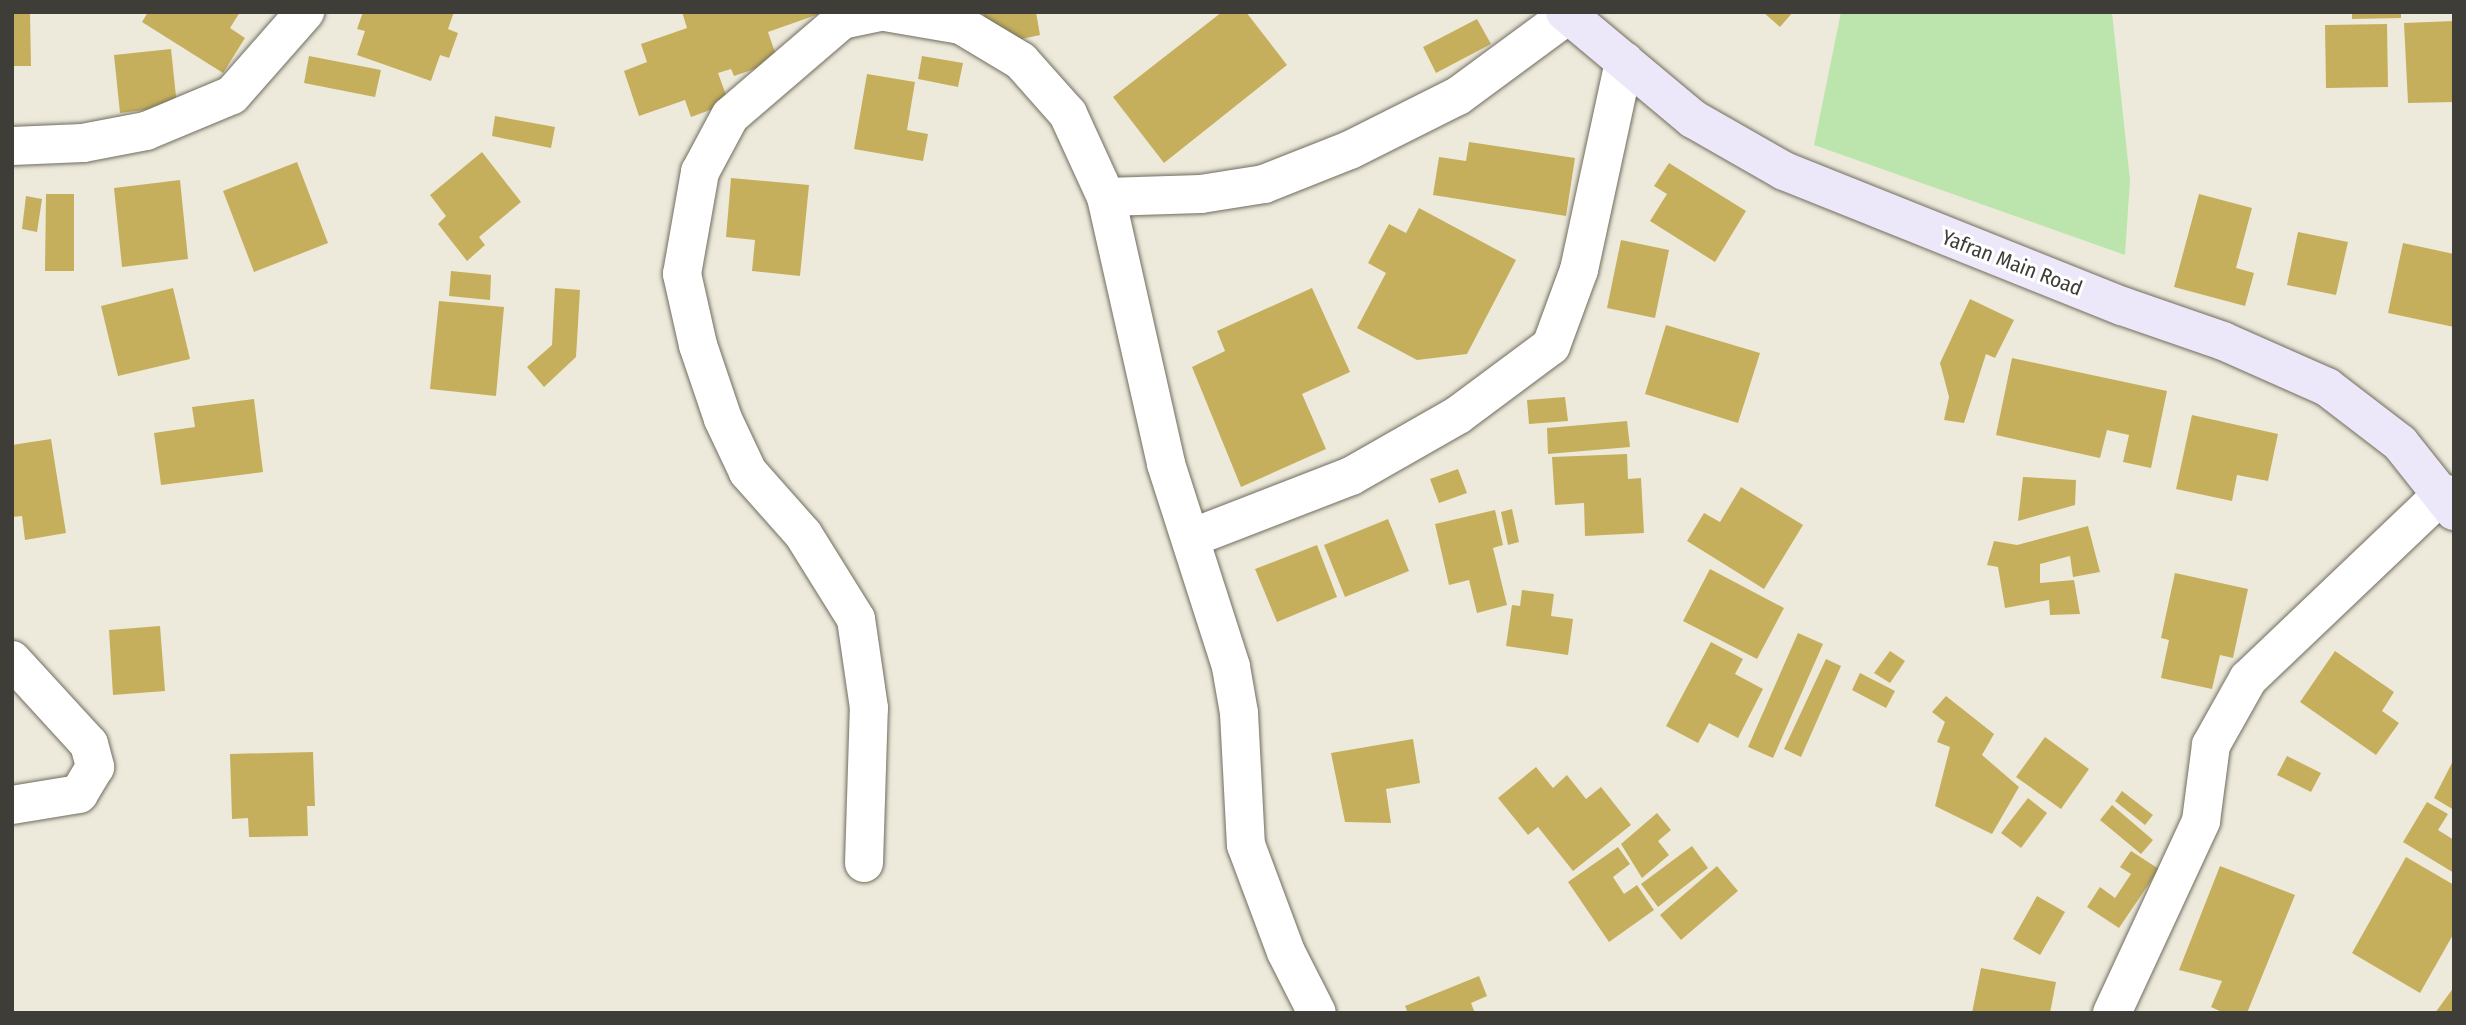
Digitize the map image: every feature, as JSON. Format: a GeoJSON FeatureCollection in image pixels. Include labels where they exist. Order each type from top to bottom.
{"type":"FeatureCollection","features":[{"type":"Feature","properties":{"kind":"main road","name":"Yafran Main Road"},"geometry":{"type":"LineString","coordinates":[[1566,14],[1693,119],[1784,171],[2122,306],[2223,341],[2327,387],[2400,443],[2450,500]]}},
{"type":"Feature","properties":{"kind":"street"},"geometry":{"type":"LineString","coordinates":[[12,146],[83,143],[146,131],[232,95],[305,12]]}},
{"type":"Feature","properties":{"kind":"street"},"geometry":{"type":"LineString","coordinates":[[864,863],[869,709],[856,619],[803,534],[748,472],[719,407],[682,274],[700,172],[730,116],[842,20],[879,12]]}},
{"type":"Feature","properties":{"kind":"street"},"geometry":{"type":"LineString","coordinates":[[886,12],[961,25],[1021,61],[1068,114],[1106,197],[1166,464],[1231,667],[1246,845],[1286,952],[1317,1013]]}},
{"type":"Feature","properties":{"kind":"street"},"geometry":{"type":"LineString","coordinates":[[1106,197],[1201,194],[1264,184],[1338,155],[1458,96],[1566,14]]}},
{"type":"Feature","properties":{"kind":"street"},"geometry":{"type":"LineString","coordinates":[[1191,538],[1351,476],[1458,415],[1551,346],[1579,270],[1624,61]]}},
{"type":"Feature","properties":{"kind":"street"},"geometry":{"type":"LineString","coordinates":[[2112,1013],[2201,821],[2211,745],[2248,679],[2450,500]]}},
{"type":"Feature","properties":{"kind":"street"},"geometry":{"type":"LineString","coordinates":[[12,660],[89,744],[96,767],[79,794],[12,806]]}},
{"type":"Feature","properties":{"kind":"green space"},"geometry":{"type":"Polygon","coordinates":[[[1841,12],[2112,12],[2130,180],[2125,255],[1814,145],[1841,12]]]}},
{"type":"Feature","properties":{"kind":"building"},"geometry":{"type":"Polygon","coordinates":[[[148,12],[240,12],[230,28],[245,38],[223,73],[142,22],[148,12]]]}},
{"type":"Feature","properties":{"kind":"building"},"geometry":{"type":"Polygon","coordinates":[[[363,12],[454,12],[448,29],[458,33],[449,58],[440,55],[431,81],[357,55],[365,31],[357,29],[363,12]]]}},
{"type":"Feature","properties":{"kind":"building"},"geometry":{"type":"Polygon","coordinates":[[[682,12],[822,13],[768,32],[778,61],[734,76],[731,69],[718,73],[729,103],[691,117],[685,100],[639,116],[624,71],[647,62],[641,44],[687,28],[682,12]]]}},
{"type":"Feature","properties":{"kind":"building"},"geometry":{"type":"Polygon","coordinates":[[[983,12],[1036,12],[1040,35],[1004,43],[986,30],[983,12]]]}},
{"type":"Feature","properties":{"kind":"building"},"geometry":{"type":"Polygon","coordinates":[[[1222,12],[1246,12],[1287,65],[1164,163],[1113,97],[1222,12]]]}},
{"type":"Feature","properties":{"kind":"building"},"geometry":{"type":"Polygon","coordinates":[[[1763,12],[1793,12],[1780,27],[1763,12]]]}},
{"type":"Feature","properties":{"kind":"building"},"geometry":{"type":"Polygon","coordinates":[[[2352,12],[2401,12],[2401,18],[2352,19],[2352,12]]]}},
{"type":"Feature","properties":{"kind":"building"},"geometry":{"type":"Polygon","coordinates":[[[30,13],[31,66],[12,66],[12,14],[30,13]]]}},
{"type":"Feature","properties":{"kind":"building"},"geometry":{"type":"Polygon","coordinates":[[[1477,19],[1491,44],[1436,73],[1423,47],[1477,19]]]}},
{"type":"Feature","properties":{"kind":"building"},"geometry":{"type":"Polygon","coordinates":[[[2454,21],[2454,102],[2408,103],[2404,23],[2454,21]]]}},
{"type":"Feature","properties":{"kind":"building"},"geometry":{"type":"Polygon","coordinates":[[[2387,24],[2388,87],[2326,88],[2325,25],[2387,24]]]}},
{"type":"Feature","properties":{"kind":"building"},"geometry":{"type":"Polygon","coordinates":[[[171,49],[177,106],[120,113],[114,55],[171,49]]]}},
{"type":"Feature","properties":{"kind":"building"},"geometry":{"type":"Polygon","coordinates":[[[309,56],[381,70],[375,97],[304,83],[309,56]]]}},
{"type":"Feature","properties":{"kind":"building"},"geometry":{"type":"Polygon","coordinates":[[[922,56],[963,63],[958,87],[918,79],[922,56]]]}},
{"type":"Feature","properties":{"kind":"building"},"geometry":{"type":"Polygon","coordinates":[[[867,74],[915,82],[907,130],[928,134],[923,161],[854,149],[867,74]]]}},
{"type":"Feature","properties":{"kind":"building"},"geometry":{"type":"Polygon","coordinates":[[[495,116],[555,127],[551,148],[492,136],[495,116]]]}},
{"type":"Feature","properties":{"kind":"building"},"geometry":{"type":"Polygon","coordinates":[[[1469,142],[1575,158],[1566,216],[1433,195],[1439,157],[1466,161],[1469,142]]]}},
{"type":"Feature","properties":{"kind":"building"},"geometry":{"type":"Polygon","coordinates":[[[482,152],[521,202],[479,237],[485,245],[467,261],[438,224],[446,216],[430,195],[482,152]]]}},
{"type":"Feature","properties":{"kind":"building"},"geometry":{"type":"Polygon","coordinates":[[[297,162],[328,243],[254,272],[223,191],[297,162]]]}},
{"type":"Feature","properties":{"kind":"building"},"geometry":{"type":"Polygon","coordinates":[[[1669,163],[1746,211],[1715,262],[1650,221],[1667,194],[1654,186],[1669,163]]]}},
{"type":"Feature","properties":{"kind":"building"},"geometry":{"type":"Polygon","coordinates":[[[731,178],[809,185],[800,276],[752,271],[755,240],[726,237],[731,178]]]}},
{"type":"Feature","properties":{"kind":"building"},"geometry":{"type":"Polygon","coordinates":[[[180,180],[188,259],[122,267],[114,188],[180,180]]]}},
{"type":"Feature","properties":{"kind":"building"},"geometry":{"type":"Polygon","coordinates":[[[46,194],[74,194],[74,271],[45,271],[46,194]]]}},
{"type":"Feature","properties":{"kind":"building"},"geometry":{"type":"Polygon","coordinates":[[[2199,194],[2252,208],[2236,268],[2254,273],[2245,306],[2174,287],[2199,194]]]}},
{"type":"Feature","properties":{"kind":"building"},"geometry":{"type":"Polygon","coordinates":[[[26,196],[42,199],[37,232],[22,229],[26,196]]]}},
{"type":"Feature","properties":{"kind":"building"},"geometry":{"type":"Polygon","coordinates":[[[1419,208],[1516,260],[1467,354],[1417,360],[1357,328],[1386,273],[1368,263],[1389,224],[1406,233],[1419,208]]]}},
{"type":"Feature","properties":{"kind":"building"},"geometry":{"type":"Polygon","coordinates":[[[2298,232],[2348,242],[2336,295],[2287,285],[2298,232]]]}},
{"type":"Feature","properties":{"kind":"building"},"geometry":{"type":"Polygon","coordinates":[[[1621,240],[1669,250],[1655,318],[1607,308],[1621,240]]]}},
{"type":"Feature","properties":{"kind":"building"},"geometry":{"type":"Polygon","coordinates":[[[2403,243],[2454,254],[2454,327],[2388,313],[2403,243]]]}},
{"type":"Feature","properties":{"kind":"building"},"geometry":{"type":"Polygon","coordinates":[[[451,271],[491,275],[490,300],[449,296],[451,271]]]}},
{"type":"Feature","properties":{"kind":"building"},"geometry":{"type":"Polygon","coordinates":[[[173,288],[190,359],[118,376],[101,306],[173,288]]]}},
{"type":"Feature","properties":{"kind":"building"},"geometry":{"type":"Polygon","coordinates":[[[555,288],[580,290],[576,357],[544,387],[527,367],[552,345],[555,288]]]}},
{"type":"Feature","properties":{"kind":"building"},"geometry":{"type":"Polygon","coordinates":[[[1312,288],[1350,372],[1302,394],[1326,449],[1241,487],[1192,367],[1225,351],[1217,331],[1312,288]]]}},
{"type":"Feature","properties":{"kind":"building"},"geometry":{"type":"Polygon","coordinates":[[[1970,299],[2014,320],[1995,358],[1986,354],[1964,423],[1944,420],[1949,397],[1940,363],[1970,299]]]}},
{"type":"Feature","properties":{"kind":"building"},"geometry":{"type":"Polygon","coordinates":[[[439,301],[504,307],[496,396],[430,389],[439,301]]]}},
{"type":"Feature","properties":{"kind":"building"},"geometry":{"type":"Polygon","coordinates":[[[1666,325],[1760,353],[1738,423],[1645,394],[1666,325]]]}},
{"type":"Feature","properties":{"kind":"building"},"geometry":{"type":"Polygon","coordinates":[[[2012,358],[2167,391],[2151,468],[2123,462],[2129,435],[2107,430],[2100,458],[1996,435],[2012,358]]]}},
{"type":"Feature","properties":{"kind":"building"},"geometry":{"type":"Polygon","coordinates":[[[1565,397],[1568,421],[1529,424],[1527,400],[1565,397]]]}},
{"type":"Feature","properties":{"kind":"building"},"geometry":{"type":"Polygon","coordinates":[[[254,399],[263,472],[161,485],[154,433],[195,427],[192,407],[254,399]]]}},
{"type":"Feature","properties":{"kind":"building"},"geometry":{"type":"Polygon","coordinates":[[[2192,415],[2278,434],[2268,481],[2237,475],[2232,501],[2176,489],[2192,415]]]}},
{"type":"Feature","properties":{"kind":"building"},"geometry":{"type":"Polygon","coordinates":[[[1627,421],[1630,447],[1548,454],[1547,428],[1627,421]]]}},
{"type":"Feature","properties":{"kind":"building"},"geometry":{"type":"Polygon","coordinates":[[[51,439],[66,533],[25,540],[22,516],[12,517],[12,445],[51,439]]]}},
{"type":"Feature","properties":{"kind":"building"},"geometry":{"type":"Polygon","coordinates":[[[1627,454],[1628,479],[1641,478],[1644,533],[1585,536],[1584,503],[1555,505],[1552,457],[1627,454]]]}},
{"type":"Feature","properties":{"kind":"building"},"geometry":{"type":"Polygon","coordinates":[[[1458,469],[1467,493],[1439,503],[1430,479],[1458,469]]]}},
{"type":"Feature","properties":{"kind":"building"},"geometry":{"type":"Polygon","coordinates":[[[2023,477],[2076,480],[2075,505],[2018,521],[2023,477]]]}},
{"type":"Feature","properties":{"kind":"building"},"geometry":{"type":"Polygon","coordinates":[[[1741,487],[1803,525],[1764,589],[1687,541],[1704,513],[1720,522],[1741,487]]]}},
{"type":"Feature","properties":{"kind":"building"},"geometry":{"type":"Polygon","coordinates":[[[1512,509],[1519,542],[1508,545],[1501,512],[1512,509]]]}},
{"type":"Feature","properties":{"kind":"building"},"geometry":{"type":"Polygon","coordinates":[[[1495,510],[1503,545],[1493,548],[1507,605],[1477,613],[1469,580],[1449,585],[1435,524],[1495,510]]]}},
{"type":"Feature","properties":{"kind":"building"},"geometry":{"type":"Polygon","coordinates":[[[1388,519],[1409,571],[1345,597],[1324,545],[1388,519]]]}},
{"type":"Feature","properties":{"kind":"building"},"geometry":{"type":"Polygon","coordinates":[[[2088,526],[2100,572],[2073,577],[2070,556],[2040,564],[2040,583],[2074,580],[2080,614],[2050,615],[2049,600],[2005,608],[1998,567],[1987,565],[1994,541],[2017,545],[2088,526]]]}},
{"type":"Feature","properties":{"kind":"building"},"geometry":{"type":"Polygon","coordinates":[[[1317,545],[1337,597],[1277,622],[1255,569],[1317,545]]]}},
{"type":"Feature","properties":{"kind":"building"},"geometry":{"type":"Polygon","coordinates":[[[1710,569],[1784,608],[1757,659],[1683,621],[1710,569]]]}},
{"type":"Feature","properties":{"kind":"building"},"geometry":{"type":"Polygon","coordinates":[[[2175,573],[2248,589],[2233,658],[2220,655],[2212,689],[2161,678],[2169,640],[2161,638],[2175,573]]]}},
{"type":"Feature","properties":{"kind":"building"},"geometry":{"type":"Polygon","coordinates":[[[1522,590],[1554,594],[1551,616],[1573,619],[1568,655],[1506,646],[1512,605],[1520,606],[1522,590]]]}},
{"type":"Feature","properties":{"kind":"building"},"geometry":{"type":"Polygon","coordinates":[[[160,626],[165,691],[113,695],[109,630],[160,626]]]}},
{"type":"Feature","properties":{"kind":"building"},"geometry":{"type":"Polygon","coordinates":[[[1798,633],[1823,644],[1773,758],[1748,747],[1798,633]]]}},
{"type":"Feature","properties":{"kind":"building"},"geometry":{"type":"Polygon","coordinates":[[[1711,642],[1743,659],[1735,674],[1763,689],[1738,738],[1709,723],[1698,743],[1666,726],[1711,642]]]}},
{"type":"Feature","properties":{"kind":"building"},"geometry":{"type":"Polygon","coordinates":[[[1890,651],[1905,661],[1890,683],[1874,673],[1890,651]]]}},
{"type":"Feature","properties":{"kind":"building"},"geometry":{"type":"Polygon","coordinates":[[[2335,651],[2394,692],[2382,711],[2399,723],[2376,755],[2300,702],[2335,651]]]}},
{"type":"Feature","properties":{"kind":"building"},"geometry":{"type":"Polygon","coordinates":[[[1826,659],[1841,666],[1801,757],[1784,749],[1826,659]]]}},
{"type":"Feature","properties":{"kind":"building"},"geometry":{"type":"Polygon","coordinates":[[[1860,673],[1895,691],[1886,708],[1852,690],[1860,673]]]}},
{"type":"Feature","properties":{"kind":"building"},"geometry":{"type":"Polygon","coordinates":[[[1946,696],[1994,734],[1982,755],[2019,787],[1992,834],[1935,806],[1950,747],[1937,742],[1945,722],[1932,712],[1946,696]]]}},
{"type":"Feature","properties":{"kind":"building"},"geometry":{"type":"Polygon","coordinates":[[[2045,737],[2089,769],[2061,809],[2016,777],[2045,737]]]}},
{"type":"Feature","properties":{"kind":"building"},"geometry":{"type":"Polygon","coordinates":[[[1413,739],[1420,783],[1386,789],[1391,823],[1345,822],[1331,753],[1413,739]]]}},
{"type":"Feature","properties":{"kind":"building"},"geometry":{"type":"Polygon","coordinates":[[[313,752],[315,806],[307,806],[308,836],[249,837],[248,818],[232,819],[230,754],[313,752]]]}},
{"type":"Feature","properties":{"kind":"building"},"geometry":{"type":"Polygon","coordinates":[[[2287,756],[2321,773],[2311,792],[2277,775],[2287,756]]]}},
{"type":"Feature","properties":{"kind":"building"},"geometry":{"type":"Polygon","coordinates":[[[2454,759],[2454,810],[2434,798],[2454,759]]]}},
{"type":"Feature","properties":{"kind":"building"},"geometry":{"type":"Polygon","coordinates":[[[1536,767],[1553,788],[1567,775],[1586,799],[1601,787],[1631,825],[1573,871],[1538,827],[1528,835],[1498,798],[1536,767]]]}},
{"type":"Feature","properties":{"kind":"building"},"geometry":{"type":"Polygon","coordinates":[[[2122,791],[2153,815],[2145,825],[2115,801],[2122,791]]]}},
{"type":"Feature","properties":{"kind":"building"},"geometry":{"type":"Polygon","coordinates":[[[2028,798],[2047,813],[2021,848],[2001,833],[2028,798]]]}},
{"type":"Feature","properties":{"kind":"building"},"geometry":{"type":"Polygon","coordinates":[[[2427,802],[2448,814],[2438,830],[2454,840],[2454,873],[2403,842],[2427,802]]]}},
{"type":"Feature","properties":{"kind":"building"},"geometry":{"type":"Polygon","coordinates":[[[2112,805],[2153,840],[2141,854],[2100,820],[2112,805]]]}},
{"type":"Feature","properties":{"kind":"building"},"geometry":{"type":"Polygon","coordinates":[[[1657,813],[1671,830],[1658,841],[1669,855],[1642,878],[1621,844],[1657,813]]]}},
{"type":"Feature","properties":{"kind":"building"},"geometry":{"type":"Polygon","coordinates":[[[1692,846],[1708,868],[1658,907],[1641,884],[1692,846]]]}},
{"type":"Feature","properties":{"kind":"building"},"geometry":{"type":"Polygon","coordinates":[[[1618,847],[1630,864],[1613,877],[1624,894],[1637,885],[1654,910],[1609,942],[1568,882],[1618,847]]]}},
{"type":"Feature","properties":{"kind":"building"},"geometry":{"type":"Polygon","coordinates":[[[2131,851],[2159,869],[2119,928],[2087,907],[2100,887],[2115,898],[2131,874],[2120,867],[2131,851]]]}},
{"type":"Feature","properties":{"kind":"building"},"geometry":{"type":"Polygon","coordinates":[[[2406,857],[2454,885],[2454,933],[2420,993],[2352,953],[2406,857]]]}},
{"type":"Feature","properties":{"kind":"building"},"geometry":{"type":"Polygon","coordinates":[[[1717,866],[1738,891],[1681,940],[1660,915],[1717,866]]]}},
{"type":"Feature","properties":{"kind":"building"},"geometry":{"type":"Polygon","coordinates":[[[2220,866],[2295,895],[2247,1013],[2224,1013],[2211,1007],[2222,981],[2179,970],[2220,866]]]}},
{"type":"Feature","properties":{"kind":"building"},"geometry":{"type":"Polygon","coordinates":[[[2037,896],[2065,912],[2040,955],[2013,939],[2037,896]]]}},
{"type":"Feature","properties":{"kind":"building"},"geometry":{"type":"Polygon","coordinates":[[[1981,968],[2056,982],[2050,1013],[1972,1013],[1981,968]]]}},
{"type":"Feature","properties":{"kind":"building"},"geometry":{"type":"Polygon","coordinates":[[[1479,976],[1487,996],[1471,1003],[1475,1013],[1408,1013],[1405,1006],[1479,976]]]}},
{"type":"Feature","properties":{"kind":"building"},"geometry":{"type":"Polygon","coordinates":[[[2454,987],[2454,1013],[2435,1013],[2454,987]]]}}]}
